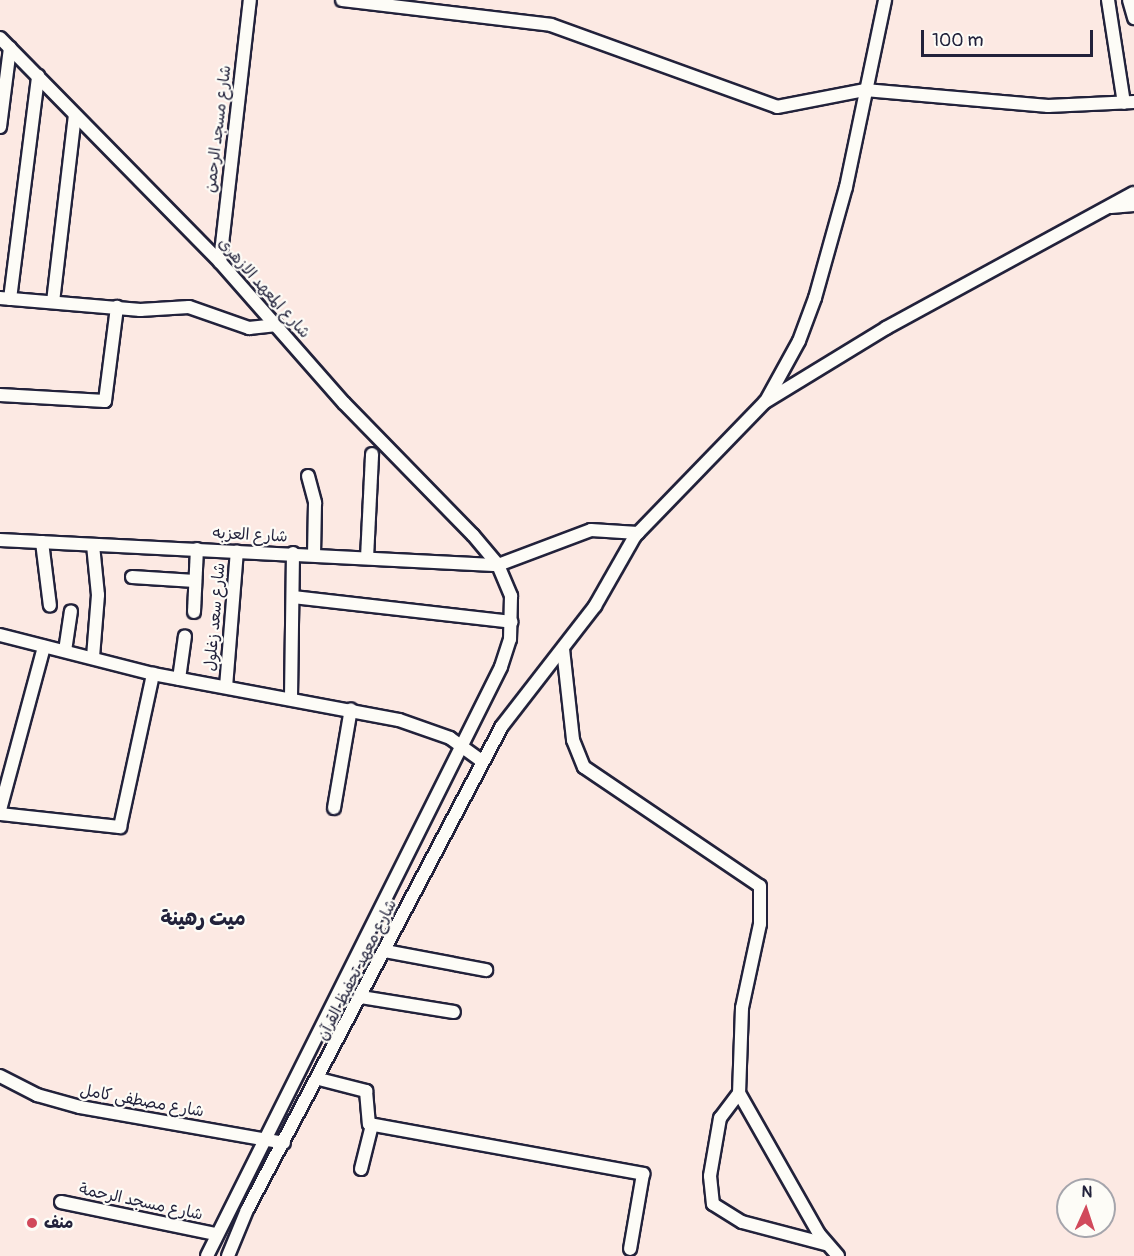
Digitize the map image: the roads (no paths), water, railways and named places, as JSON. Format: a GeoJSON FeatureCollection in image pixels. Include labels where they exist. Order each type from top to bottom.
{"type":"FeatureCollection","features":[{"type":"Feature","properties":{"kind":"street","name":"شارع مسجد الرحمن"},"geometry":{"type":"LineString","coordinates":[[220,262],[250,0]]}},
{"type":"Feature","properties":{"kind":"street"},"geometry":{"type":"LineString","coordinates":[[342,0],[551,25],[777,107],[865,90],[1048,106],[1129,102],[1108,0]]}},
{"type":"Feature","properties":{"kind":"street"},"geometry":{"type":"LineString","coordinates":[[765,402],[799,341],[815,298],[846,187],[885,0]]}},
{"type":"Feature","properties":{"kind":"street"},"geometry":{"type":"LineString","coordinates":[[1129,0],[1134,18]]}},
{"type":"Feature","properties":{"kind":"street","name":"شارع المعهد الازهرى"},"geometry":{"type":"LineString","coordinates":[[0,38],[220,262],[498,565],[511,596],[512,622],[501,667],[215,1234],[207,1256]]}},
{"type":"Feature","properties":{"kind":"street"},"geometry":{"type":"LineString","coordinates":[[0,128],[10,48]]}},
{"type":"Feature","properties":{"kind":"street"},"geometry":{"type":"LineString","coordinates":[[38,76],[5,298],[117,308],[189,307],[249,328],[277,325]]}},
{"type":"Feature","properties":{"kind":"street"},"geometry":{"type":"LineString","coordinates":[[53,302],[75,115]]}},
{"type":"Feature","properties":{"kind":"street"},"geometry":{"type":"LineString","coordinates":[[765,402],[886,328],[1134,193]]}},
{"type":"Feature","properties":{"kind":"street"},"geometry":{"type":"LineString","coordinates":[[1107,207],[1134,205]]}},
{"type":"Feature","properties":{"kind":"street"},"geometry":{"type":"LineString","coordinates":[[0,395],[105,401],[117,308]]}},
{"type":"Feature","properties":{"kind":"street","name":"شارع معهد تحفيظ القرآن"},"geometry":{"type":"LineString","coordinates":[[228,1256],[482,761],[519,700],[563,649],[622,566],[638,533],[765,402]]}},
{"type":"Feature","properties":{"kind":"street"},"geometry":{"type":"LineString","coordinates":[[367,558],[372,454]]}},
{"type":"Feature","properties":{"kind":"street"},"geometry":{"type":"LineString","coordinates":[[309,476],[315,503],[314,555]]}},
{"type":"Feature","properties":{"kind":"street"},"geometry":{"type":"LineString","coordinates":[[498,565],[591,530],[638,533]]}},
{"type":"Feature","properties":{"kind":"street","name":"شارع العزبه"},"geometry":{"type":"LineString","coordinates":[[0,540],[498,565]]}},
{"type":"Feature","properties":{"kind":"street"},"geometry":{"type":"LineString","coordinates":[[42,542],[50,606]]}},
{"type":"Feature","properties":{"kind":"street"},"geometry":{"type":"LineString","coordinates":[[93,545],[98,595],[93,657]]}},
{"type":"Feature","properties":{"kind":"street"},"geometry":{"type":"LineString","coordinates":[[194,612],[197,549]]}},
{"type":"Feature","properties":{"kind":"street","name":"شارع سعد زغلول"},"geometry":{"type":"LineString","coordinates":[[226,687],[237,551]]}},
{"type":"Feature","properties":{"kind":"street"},"geometry":{"type":"LineString","coordinates":[[291,697],[293,554]]}},
{"type":"Feature","properties":{"kind":"street"},"geometry":{"type":"LineString","coordinates":[[132,577],[195,581]]}},
{"type":"Feature","properties":{"kind":"street"},"geometry":{"type":"LineString","coordinates":[[293,597],[512,622]]}},
{"type":"Feature","properties":{"kind":"street"},"geometry":{"type":"LineString","coordinates":[[65,651],[71,611]]}},
{"type":"Feature","properties":{"kind":"street"},"geometry":{"type":"LineString","coordinates":[[0,635],[153,674],[351,709],[463,745],[482,761]]}},
{"type":"Feature","properties":{"kind":"street"},"geometry":{"type":"LineString","coordinates":[[179,678],[184,636]]}},
{"type":"Feature","properties":{"kind":"street"},"geometry":{"type":"LineString","coordinates":[[0,810],[44,647]]}},
{"type":"Feature","properties":{"kind":"street"},"geometry":{"type":"LineString","coordinates":[[563,649],[573,740],[584,767],[760,886],[760,924],[742,1008],[739,1093],[826,1244],[838,1256]]}},
{"type":"Feature","properties":{"kind":"street"},"geometry":{"type":"LineString","coordinates":[[0,814],[120,827],[153,674]]}},
{"type":"Feature","properties":{"kind":"street"},"geometry":{"type":"LineString","coordinates":[[334,808],[351,709]]}},
{"type":"Feature","properties":{"kind":"street"},"geometry":{"type":"LineString","coordinates":[[385,951],[486,969]]}},
{"type":"Feature","properties":{"kind":"street"},"geometry":{"type":"LineString","coordinates":[[361,997],[454,1012]]}},
{"type":"Feature","properties":{"kind":"street","name":"شارع مصطفى كامل"},"geometry":{"type":"LineString","coordinates":[[0,1076],[37,1095],[80,1107],[284,1143]]}},
{"type":"Feature","properties":{"kind":"street"},"geometry":{"type":"LineString","coordinates":[[319,1079],[366,1091],[367,1124],[643,1174],[630,1249]]}},
{"type":"Feature","properties":{"kind":"street"},"geometry":{"type":"LineString","coordinates":[[739,1093],[720,1118],[710,1186],[713,1204],[742,1222],[826,1244]]}},
{"type":"Feature","properties":{"kind":"street"},"geometry":{"type":"LineString","coordinates":[[361,1169],[372,1125]]}},
{"type":"Feature","properties":{"kind":"street","name":"شارع مسجد الرحمة"},"geometry":{"type":"LineString","coordinates":[[61,1202],[215,1234]]}},
{"type":"Feature","properties":{"kind":"place","name":"منف"},"geometry":{"type":"Point","coordinates":[32,1223]}},
{"type":"Feature","properties":{"kind":"district","name":"ميت رهينة"},"geometry":{"type":"Point","coordinates":[203,918]}}]}
